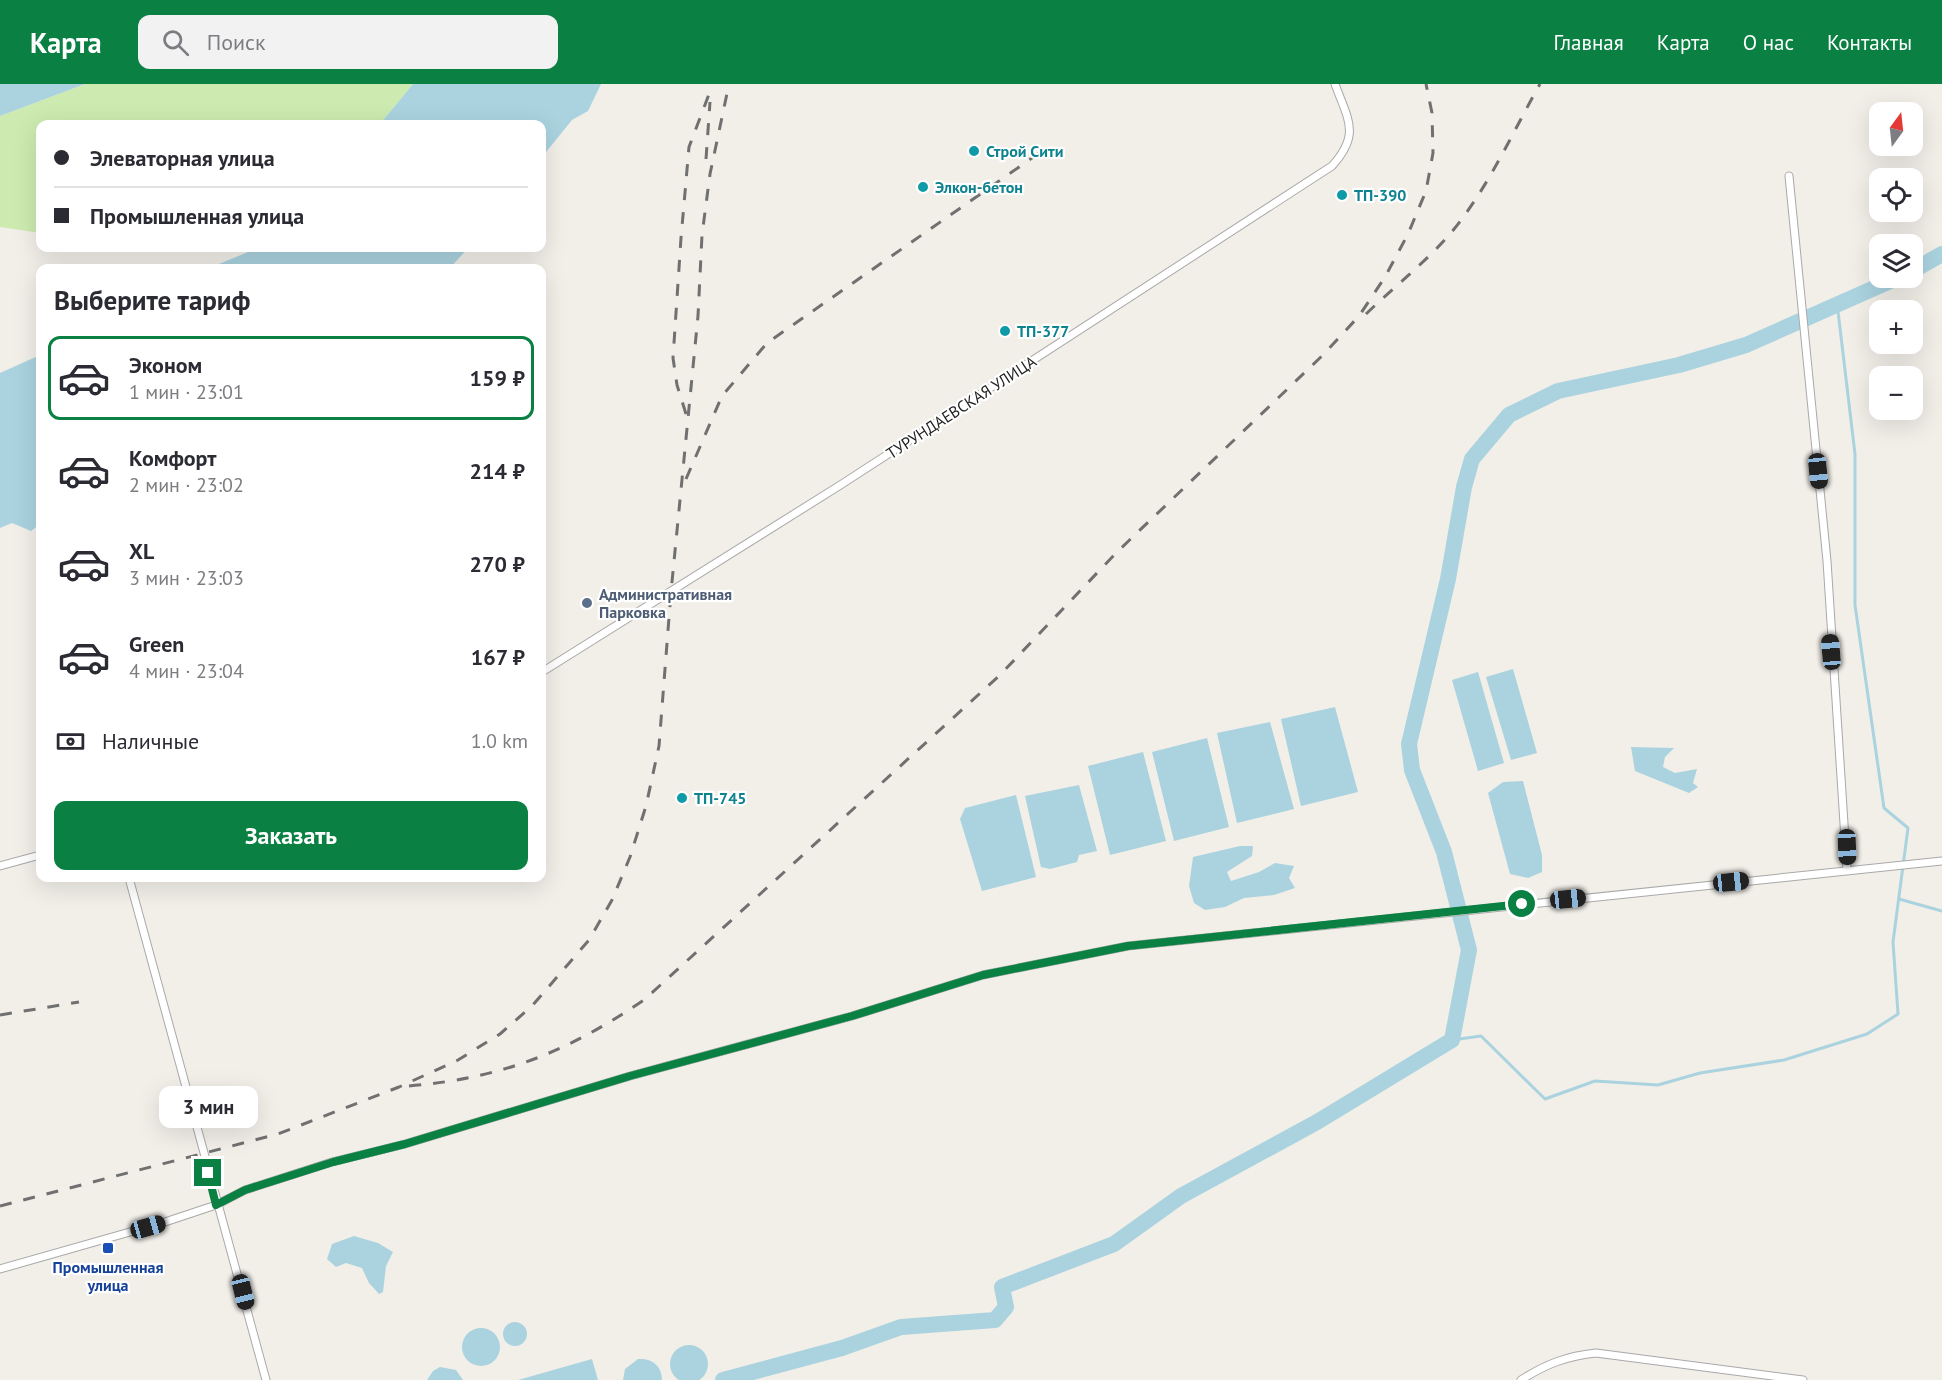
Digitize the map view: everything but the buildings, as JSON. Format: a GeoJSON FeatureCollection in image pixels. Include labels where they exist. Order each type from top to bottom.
{"type":"FeatureCollection","features":[{"type":"Feature","properties":{"kind":"street","name":"ТУРУНДАЕВСКАЯ УЛИЦА"},"geometry":{"type":"LineString","coordinates":[[546,669],[842,484],[1332,166],[1344,152],[1351,134],[1335,84]]}},
{"type":"Feature","properties":{"kind":"street"},"geometry":{"type":"LineString","coordinates":[[1789,176],[1827,561],[1847,870]]}},
{"type":"Feature","properties":{"kind":"street"},"geometry":{"type":"LineString","coordinates":[[0,866],[36,856]]}},
{"type":"Feature","properties":{"kind":"street"},"geometry":{"type":"LineString","coordinates":[[0,1269],[165,1222],[216,1205],[245,1190],[333,1162],[405,1144],[630,1076],[852,1016],[983,975],[1128,946],[1942,861]]}},
{"type":"Feature","properties":{"kind":"street"},"geometry":{"type":"LineString","coordinates":[[130,882],[216,1205],[239,1274],[266,1380]]}},
{"type":"Feature","properties":{"kind":"street"},"geometry":{"type":"LineString","coordinates":[[1521,1380],[1547,1364],[1573,1355],[1596,1353],[1803,1380]]}},
{"type":"Feature","properties":{"kind":"green space"},"geometry":{"type":"Polygon","coordinates":[[[85,84],[413,84],[383,120],[36,120],[36,232],[0,227],[0,116],[85,84]]]}},
{"type":"Feature","properties":{"kind":"water"},"geometry":{"type":"Polygon","coordinates":[[[0,84],[85,84],[0,116],[0,84]]]}},
{"type":"Feature","properties":{"kind":"water"},"geometry":{"type":"Polygon","coordinates":[[[413,84],[601,84],[588,111],[572,120],[546,152],[546,120],[383,120],[413,84]]]}},
{"type":"Feature","properties":{"kind":"water"},"geometry":{"type":"Polygon","coordinates":[[[248,252],[464,252],[454,264],[219,264],[248,252]]]}},
{"type":"Feature","properties":{"kind":"water"},"geometry":{"type":"Polygon","coordinates":[[[36,357],[36,527],[31,531],[12,523],[0,528],[0,373],[36,357]]]}},
{"type":"Feature","properties":{"kind":"water"},"geometry":{"type":"Polygon","coordinates":[[[1513,669],[1537,753],[1511,760],[1486,677],[1513,669]]]}},
{"type":"Feature","properties":{"kind":"water"},"geometry":{"type":"Polygon","coordinates":[[[1478,672],[1504,763],[1478,771],[1452,680],[1478,672]]]}},
{"type":"Feature","properties":{"kind":"water"},"geometry":{"type":"Polygon","coordinates":[[[1335,707],[1358,792],[1301,806],[1281,719],[1335,707]]]}},
{"type":"Feature","properties":{"kind":"water"},"geometry":{"type":"Polygon","coordinates":[[[1270,722],[1294,809],[1237,823],[1217,733],[1270,722]]]}},
{"type":"Feature","properties":{"kind":"water"},"geometry":{"type":"Polygon","coordinates":[[[1207,738],[1229,827],[1174,841],[1152,752],[1207,738]]]}},
{"type":"Feature","properties":{"kind":"water"},"geometry":{"type":"Polygon","coordinates":[[[1631,747],[1674,748],[1665,757],[1663,767],[1675,773],[1697,769],[1693,783],[1698,787],[1689,793],[1635,771],[1631,747]]]}},
{"type":"Feature","properties":{"kind":"water"},"geometry":{"type":"Polygon","coordinates":[[[1143,752],[1166,841],[1110,855],[1088,766],[1143,752]]]}},
{"type":"Feature","properties":{"kind":"water"},"geometry":{"type":"Polygon","coordinates":[[[1523,781],[1542,855],[1542,872],[1528,878],[1510,874],[1488,793],[1503,782],[1523,781]]]}},
{"type":"Feature","properties":{"kind":"water"},"geometry":{"type":"Polygon","coordinates":[[[1079,785],[1097,851],[1079,855],[1077,862],[1050,869],[1041,867],[1025,796],[1079,785]]]}},
{"type":"Feature","properties":{"kind":"water"},"geometry":{"type":"Polygon","coordinates":[[[1016,795],[1036,877],[982,891],[960,819],[965,808],[1016,795]]]}},
{"type":"Feature","properties":{"kind":"water"},"geometry":{"type":"Polygon","coordinates":[[[1240,846],[1253,846],[1252,856],[1227,872],[1231,881],[1259,872],[1275,863],[1294,866],[1289,878],[1295,888],[1274,895],[1244,898],[1225,907],[1205,910],[1194,903],[1189,886],[1193,857],[1240,846]]]}},
{"type":"Feature","properties":{"kind":"water"},"geometry":{"type":"Polygon","coordinates":[[[354,1236],[378,1243],[393,1252],[386,1266],[383,1292],[379,1294],[369,1283],[362,1268],[346,1263],[336,1267],[327,1259],[332,1244],[354,1236]]]}},
{"type":"Feature","properties":{"kind":"water"},"geometry":{"type":"Polygon","coordinates":[[[515,1322],[523,1326],[527,1334],[523,1342],[515,1346],[507,1342],[503,1334],[507,1326],[515,1322]]]}},
{"type":"Feature","properties":{"kind":"water"},"geometry":{"type":"Polygon","coordinates":[[[481,1328],[495,1333],[500,1347],[495,1361],[481,1366],[467,1361],[462,1347],[467,1333],[481,1328]]]}},
{"type":"Feature","properties":{"kind":"water"},"geometry":{"type":"Polygon","coordinates":[[[689,1345],[696,1347],[706,1357],[708,1364],[706,1371],[696,1381],[682,1381],[672,1371],[670,1364],[672,1357],[682,1347],[689,1345]]]}},
{"type":"Feature","properties":{"kind":"water"},"geometry":{"type":"Polygon","coordinates":[[[592,1359],[598,1380],[518,1380],[592,1359]]]}},
{"type":"Feature","properties":{"kind":"water"},"geometry":{"type":"Polygon","coordinates":[[[638,1359],[647,1360],[658,1366],[662,1380],[623,1380],[625,1369],[638,1359]]]}},
{"type":"Feature","properties":{"kind":"water"},"geometry":{"type":"Polygon","coordinates":[[[440,1367],[456,1370],[463,1380],[427,1380],[433,1371],[440,1367]]]}},
{"type":"Feature","properties":{"kind":"waterway"},"geometry":{"type":"LineString","coordinates":[[1923,265],[1942,254]]}},
{"type":"Feature","properties":{"kind":"waterway"},"geometry":{"type":"LineString","coordinates":[[723,1380],[842,1348],[901,1327],[995,1320],[1006,1307],[1002,1287],[1114,1244],[1181,1196],[1317,1122],[1452,1040],[1469,950],[1444,852],[1412,770],[1409,744],[1448,579],[1464,487],[1472,459],[1509,415],[1558,391],[1679,365],[1746,345],[1874,288]]}},
{"type":"Feature","properties":{"kind":"waterway"},"geometry":{"type":"LineString","coordinates":[[1452,1040],[1481,1036],[1545,1099],[1595,1081],[1658,1085],[1700,1073],[1784,1060],[1867,1034],[1898,1014],[1893,942],[1908,828],[1884,808],[1855,605],[1855,454],[1837,303]]}},
{"type":"Feature","properties":{"kind":"waterway"},"geometry":{"type":"LineString","coordinates":[[1899,899],[1942,911]]}},
{"type":"Feature","properties":{"kind":"railway"},"geometry":{"type":"LineString","coordinates":[[0,1206],[278,1134],[399,1087],[458,1060],[500,1034],[532,1006],[589,940],[612,900],[630,857],[646,806],[659,746],[671,592],[698,316],[702,235],[710,174],[729,84]]}},
{"type":"Feature","properties":{"kind":"railway"},"geometry":{"type":"LineString","coordinates":[[409,1086],[475,1076],[533,1060],[588,1034],[644,1000],[1000,675],[1117,552],[1323,355],[1359,316],[1385,277],[1408,234],[1426,191],[1433,153],[1432,113],[1426,84]]}},
{"type":"Feature","properties":{"kind":"railway"},"geometry":{"type":"LineString","coordinates":[[1366,314],[1430,255],[1464,216],[1495,168],[1540,84]]}},
{"type":"Feature","properties":{"kind":"railway"},"geometry":{"type":"LineString","coordinates":[[686,414],[677,385],[673,358],[681,238],[689,147],[711,89]]}},
{"type":"Feature","properties":{"kind":"railway"},"geometry":{"type":"LineString","coordinates":[[706,159],[710,102]]}},
{"type":"Feature","properties":{"kind":"railway"},"geometry":{"type":"LineString","coordinates":[[686,479],[722,396],[767,343],[1042,151]]}},
{"type":"Feature","properties":{"kind":"railway"},"geometry":{"type":"LineString","coordinates":[[0,1015],[79,1002]]}},
{"type":"Feature","properties":{"kind":"place","name":"Строй Сити"},"geometry":{"type":"Point","coordinates":[974,151]}},
{"type":"Feature","properties":{"kind":"place","name":"Элкон-бетон"},"geometry":{"type":"Point","coordinates":[923,187]}},
{"type":"Feature","properties":{"kind":"place","name":"ТП-390"},"geometry":{"type":"Point","coordinates":[1342,195]}},
{"type":"Feature","properties":{"kind":"place","name":"ТП-377"},"geometry":{"type":"Point","coordinates":[1005,331]}},
{"type":"Feature","properties":{"kind":"place","name":"Административная Парковка"},"geometry":{"type":"Point","coordinates":[587,603]}},
{"type":"Feature","properties":{"kind":"place","name":"ТП-745"},"geometry":{"type":"Point","coordinates":[682,798]}},
{"type":"Feature","properties":{"kind":"place","name":"Промышленная улица"},"geometry":{"type":"Point","coordinates":[108,1248]}},
{"type":"Feature","properties":{"kind":"route"},"geometry":{"type":"LineString","coordinates":[[208,1173],[216,1205],[245,1190],[333,1162],[405,1144],[630,1076],[852,1016],[983,975],[1128,946],[1522,904]]}}]}
